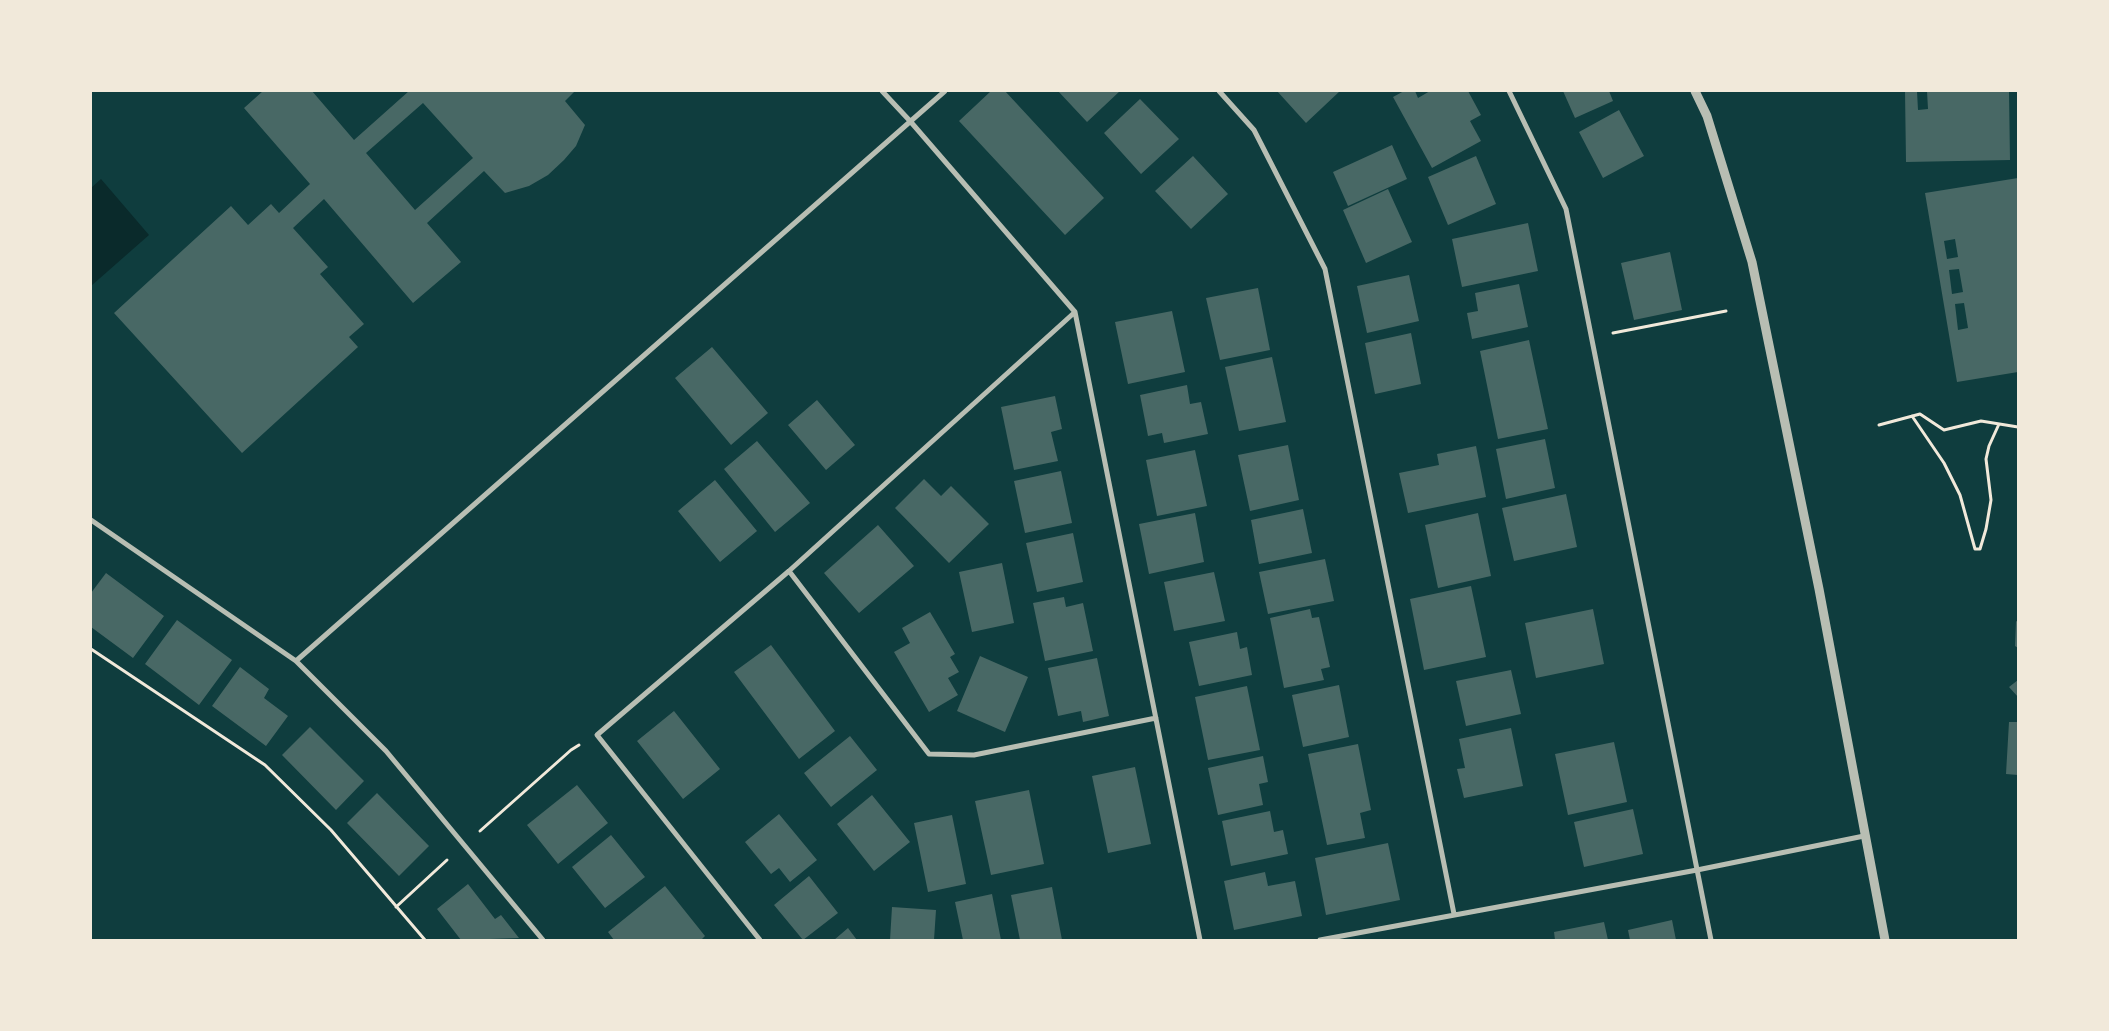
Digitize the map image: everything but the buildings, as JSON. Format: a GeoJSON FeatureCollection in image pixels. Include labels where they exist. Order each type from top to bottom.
{"type":"FeatureCollection","features":[{"type":"Feature","properties":{"kind":"street"},"geometry":{"type":"LineString","coordinates":[[882,91],[1075,312],[1200,940]]}},
{"type":"Feature","properties":{"kind":"street"},"geometry":{"type":"LineString","coordinates":[[296,661],[945,91]]}},
{"type":"Feature","properties":{"kind":"street"},"geometry":{"type":"LineString","coordinates":[[1219,91],[1254,130],[1325,269],[1454,914]]}},
{"type":"Feature","properties":{"kind":"street"},"geometry":{"type":"LineString","coordinates":[[1509,91],[1566,210],[1711,940]]}},
{"type":"Feature","properties":{"kind":"street"},"geometry":{"type":"LineString","coordinates":[[1695,91],[1707,116],[1752,262],[1819,589],[1885,940]]}},
{"type":"Feature","properties":{"kind":"street"},"geometry":{"type":"LineString","coordinates":[[760,940],[597,735],[789,571],[1075,312]]}},
{"type":"Feature","properties":{"kind":"street"},"geometry":{"type":"LineString","coordinates":[[91,520],[296,661],[386,751],[543,940]]}},
{"type":"Feature","properties":{"kind":"street"},"geometry":{"type":"LineString","coordinates":[[789,571],[929,754],[974,755],[1156,718]]}},
{"type":"Feature","properties":{"kind":"street"},"geometry":{"type":"LineString","coordinates":[[1320,940],[1697,870],[1864,836]]}},
{"type":"Feature","properties":{"kind":"path"},"geometry":{"type":"LineString","coordinates":[[1592,337],[1726,311]]}},
{"type":"Feature","properties":{"kind":"path"},"geometry":{"type":"LineString","coordinates":[[1879,425],[1920,414],[1944,430],[1982,421],[2018,428]]}},
{"type":"Feature","properties":{"kind":"path"},"geometry":{"type":"LineString","coordinates":[[1912,416],[1944,463],[1960,495],[1975,549],[1980,550],[1991,500],[1986,459],[1989,446],[1999,424]]}},
{"type":"Feature","properties":{"kind":"path"},"geometry":{"type":"LineString","coordinates":[[91,649],[265,764],[331,830],[425,940]]}},
{"type":"Feature","properties":{"kind":"path"},"geometry":{"type":"LineString","coordinates":[[396,907],[571,750],[597,735]]}},
{"type":"Feature","properties":{"kind":"water"},"geometry":{"type":"Polygon","coordinates":[[[101,179],[149,235],[91,286],[91,188],[101,179]]]}}]}
